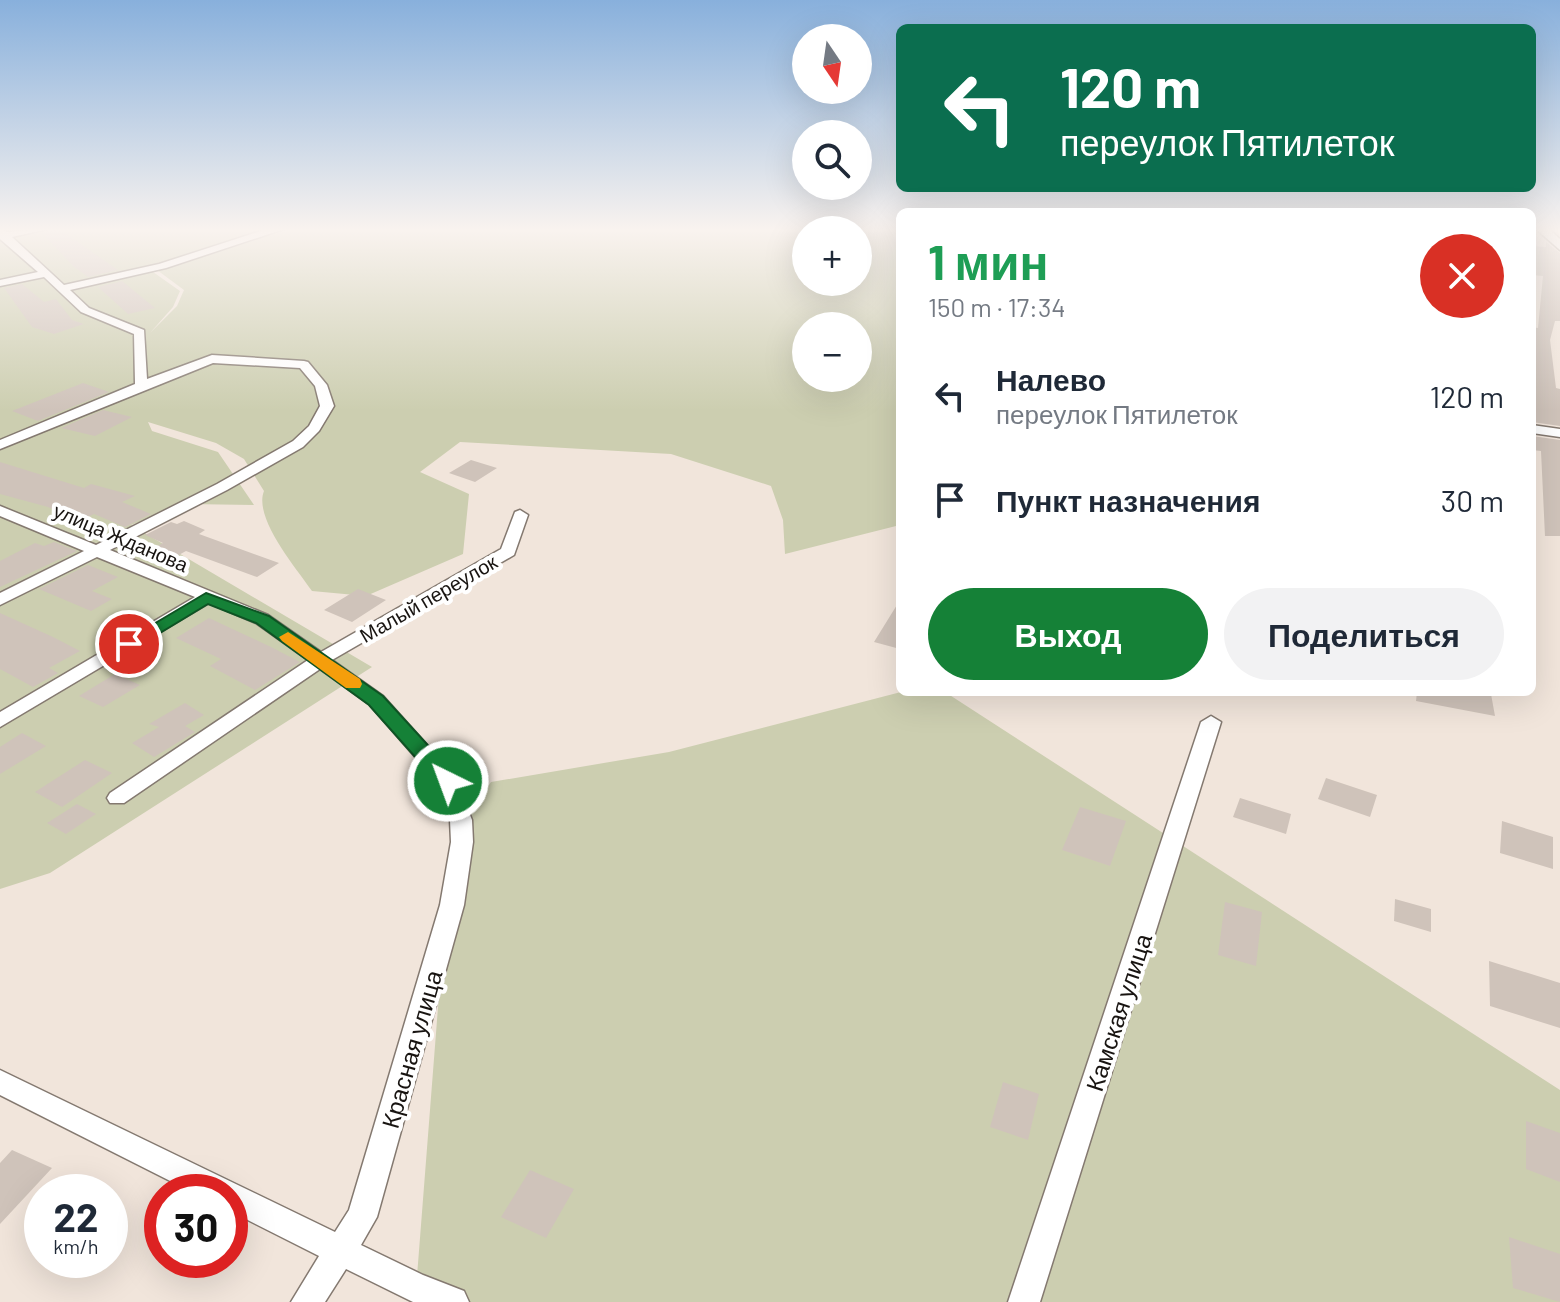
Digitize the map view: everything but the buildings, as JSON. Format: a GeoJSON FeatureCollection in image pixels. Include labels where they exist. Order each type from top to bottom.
{"type":"FeatureCollection","features":[{"type":"Feature","properties":{"kind":"street"},"geometry":{"type":"LineString","coordinates":[[62,290],[85,310],[140,332],[141,386]]}},
{"type":"Feature","properties":{"kind":"street"},"geometry":{"type":"LineString","coordinates":[[0,445],[212,359],[304,365],[321,385],[327,406],[314,428],[298,444],[222,487],[0,600]]}},
{"type":"Feature","properties":{"kind":"street"},"geometry":{"type":"LineString","coordinates":[[1536,430],[1560,433]]}},
{"type":"Feature","properties":{"kind":"street","name":"улица Жданова"},"geometry":{"type":"LineString","coordinates":[[0,511],[262,619],[376,700],[448,781]]}},
{"type":"Feature","properties":{"kind":"street","name":"Малый переулок"},"geometry":{"type":"LineString","coordinates":[[117,798],[320,660],[508,552],[520,515]]}},
{"type":"Feature","properties":{"kind":"street"},"geometry":{"type":"LineString","coordinates":[[0,721],[206,598]]}},
{"type":"Feature","properties":{"kind":"street","name":"Камская улица"},"geometry":{"type":"LineString","coordinates":[[1024,1302],[1211,722]]}},
{"type":"Feature","properties":{"kind":"street","name":"Красная улица"},"geometry":{"type":"LineString","coordinates":[[307,1302],[362,1217],[452,905],[462,842],[461,820],[448,781]]}},
{"type":"Feature","properties":{"kind":"street"},"geometry":{"type":"LineString","coordinates":[[0,1082],[186,1174]]}},
{"type":"Feature","properties":{"kind":"street"},"geometry":{"type":"LineString","coordinates":[[248,1205],[416,1288],[453,1302]]}},
{"type":"Feature","properties":{"kind":"green space"},"geometry":{"type":"Polygon","coordinates":[[[0,290],[178,290],[173,307],[150,333],[177,306],[184,290],[792,290],[792,296],[872,296],[872,290],[896,290],[896,526],[785,554],[783,520],[771,486],[671,454],[460,442],[420,472],[469,494],[463,554],[366,596],[312,591],[270,529],[262,502],[264,491],[244,459],[216,443],[148,422],[152,431],[218,452],[254,505],[187,504],[131,525],[372,667],[50,873],[0,889],[0,290]]]}},
{"type":"Feature","properties":{"kind":"green space"},"geometry":{"type":"Polygon","coordinates":[[[896,693],[896,696],[951,696],[1560,1090],[1560,1302],[415,1302],[451,841],[491,782],[669,752],[896,693]]]}},
{"type":"Feature","properties":{"kind":"slow traffic"},"geometry":{"type":"LineString","coordinates":[[288,637],[353,684]]}},
{"type":"Feature","properties":{"kind":"route"},"geometry":{"type":"LineString","coordinates":[[129,644],[206,598],[262,619],[376,700],[448,781]]}}]}
